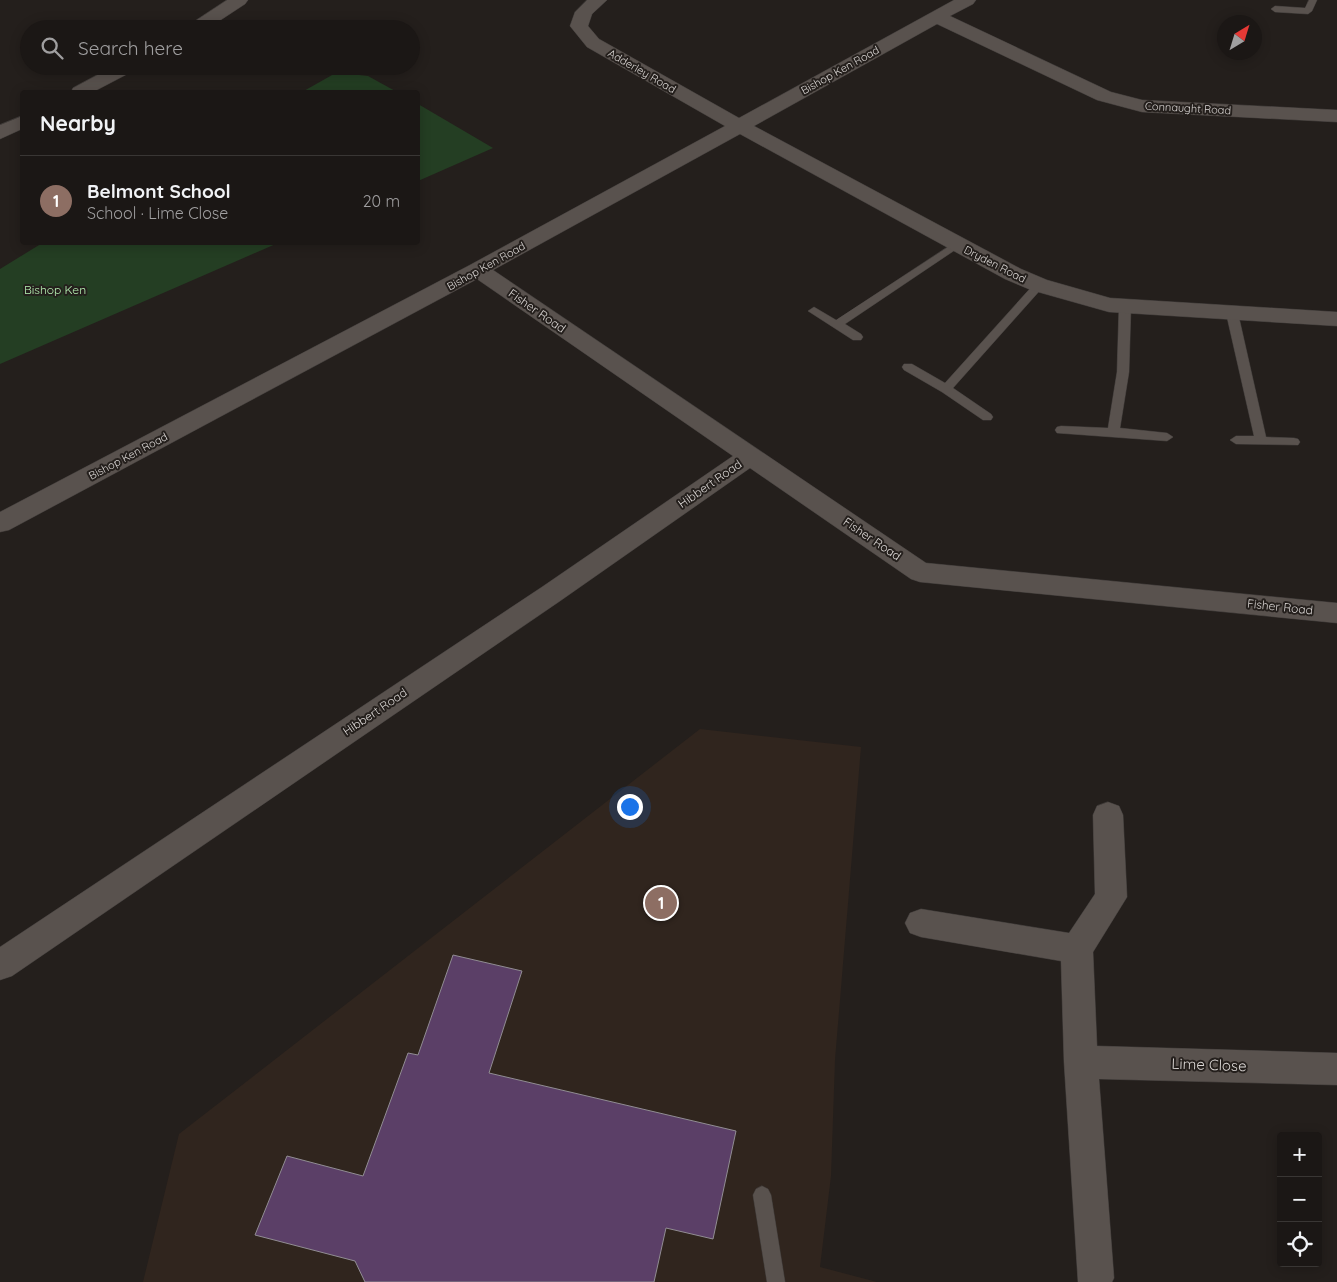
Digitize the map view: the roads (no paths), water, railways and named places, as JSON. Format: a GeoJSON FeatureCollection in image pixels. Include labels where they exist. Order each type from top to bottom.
{"type":"FeatureCollection","features":[{"type":"Feature","properties":{"kind":"street"},"geometry":{"type":"LineString","coordinates":[[209,20],[239,0]]}},
{"type":"Feature","properties":{"kind":"street","name":"Adderley Road"},"geometry":{"type":"LineString","coordinates":[[598,0],[584,12],[579,26],[592,43],[740,126]]}},
{"type":"Feature","properties":{"kind":"street","name":"Bishop Ken Road"},"geometry":{"type":"LineString","coordinates":[[0,523],[478,270],[967,0]]}},
{"type":"Feature","properties":{"kind":"street","name":"Connaught Road"},"geometry":{"type":"LineString","coordinates":[[937,17],[1104,96],[1142,106],[1337,116]]}},
{"type":"Feature","properties":{"kind":"street"},"geometry":{"type":"LineString","coordinates":[[84,90],[111,75]]}},
{"type":"Feature","properties":{"kind":"street"},"geometry":{"type":"LineString","coordinates":[[0,133],[20,123]]}},
{"type":"Feature","properties":{"kind":"street","name":"Dryden Road"},"geometry":{"type":"LineString","coordinates":[[740,126],[1013,274],[1039,285],[1109,305],[1337,320]]}},
{"type":"Feature","properties":{"kind":"street","name":"Fisher Road"},"geometry":{"type":"LineString","coordinates":[[478,270],[749,457],[920,572],[1337,613]]}},
{"type":"Feature","properties":{"kind":"street","name":"Hibbert Road"},"geometry":{"type":"LineString","coordinates":[[0,965],[749,457]]}},
{"type":"Feature","properties":{"kind":"street"},"geometry":{"type":"LineString","coordinates":[[1095,1278],[1077,949],[1111,897],[1108,815]]}},
{"type":"Feature","properties":{"kind":"street"},"geometry":{"type":"LineString","coordinates":[[921,923],[1077,949]]}},
{"type":"Feature","properties":{"kind":"street","name":"Lime Close"},"geometry":{"type":"LineString","coordinates":[[1082,1062],[1337,1069]]}},
{"type":"Feature","properties":{"kind":"lane"},"geometry":{"type":"LineString","coordinates":[[1275,9],[1308,11],[1313,0]]}},
{"type":"Feature","properties":{"kind":"lane"},"geometry":{"type":"LineString","coordinates":[[836,325],[957,244]]}},
{"type":"Feature","properties":{"kind":"lane"},"geometry":{"type":"LineString","coordinates":[[946,389],[1039,285]]}},
{"type":"Feature","properties":{"kind":"lane"},"geometry":{"type":"LineString","coordinates":[[1113,432],[1123,372],[1125,306]]}},
{"type":"Feature","properties":{"kind":"lane"},"geometry":{"type":"LineString","coordinates":[[814,311],[857,337]]}},
{"type":"Feature","properties":{"kind":"lane"},"geometry":{"type":"LineString","coordinates":[[1232,313],[1261,441]]}},
{"type":"Feature","properties":{"kind":"lane"},"geometry":{"type":"LineString","coordinates":[[908,367],[946,389],[987,417]]}},
{"type":"Feature","properties":{"kind":"lane"},"geometry":{"type":"LineString","coordinates":[[1062,430],[1167,437]]}},
{"type":"Feature","properties":{"kind":"lane"},"geometry":{"type":"LineString","coordinates":[[1236,440],[1294,442]]}},
{"type":"Feature","properties":{"kind":"lane"},"geometry":{"type":"LineString","coordinates":[[762,1195],[776,1282]]}},
{"type":"Feature","properties":{"kind":"place","name":"Belmont School"},"geometry":{"type":"Point","coordinates":[661,903]}},
{"type":"Feature","properties":{"kind":"park label","name":"Bishop Ken"},"geometry":{"type":"Point","coordinates":[55,290]}}]}
